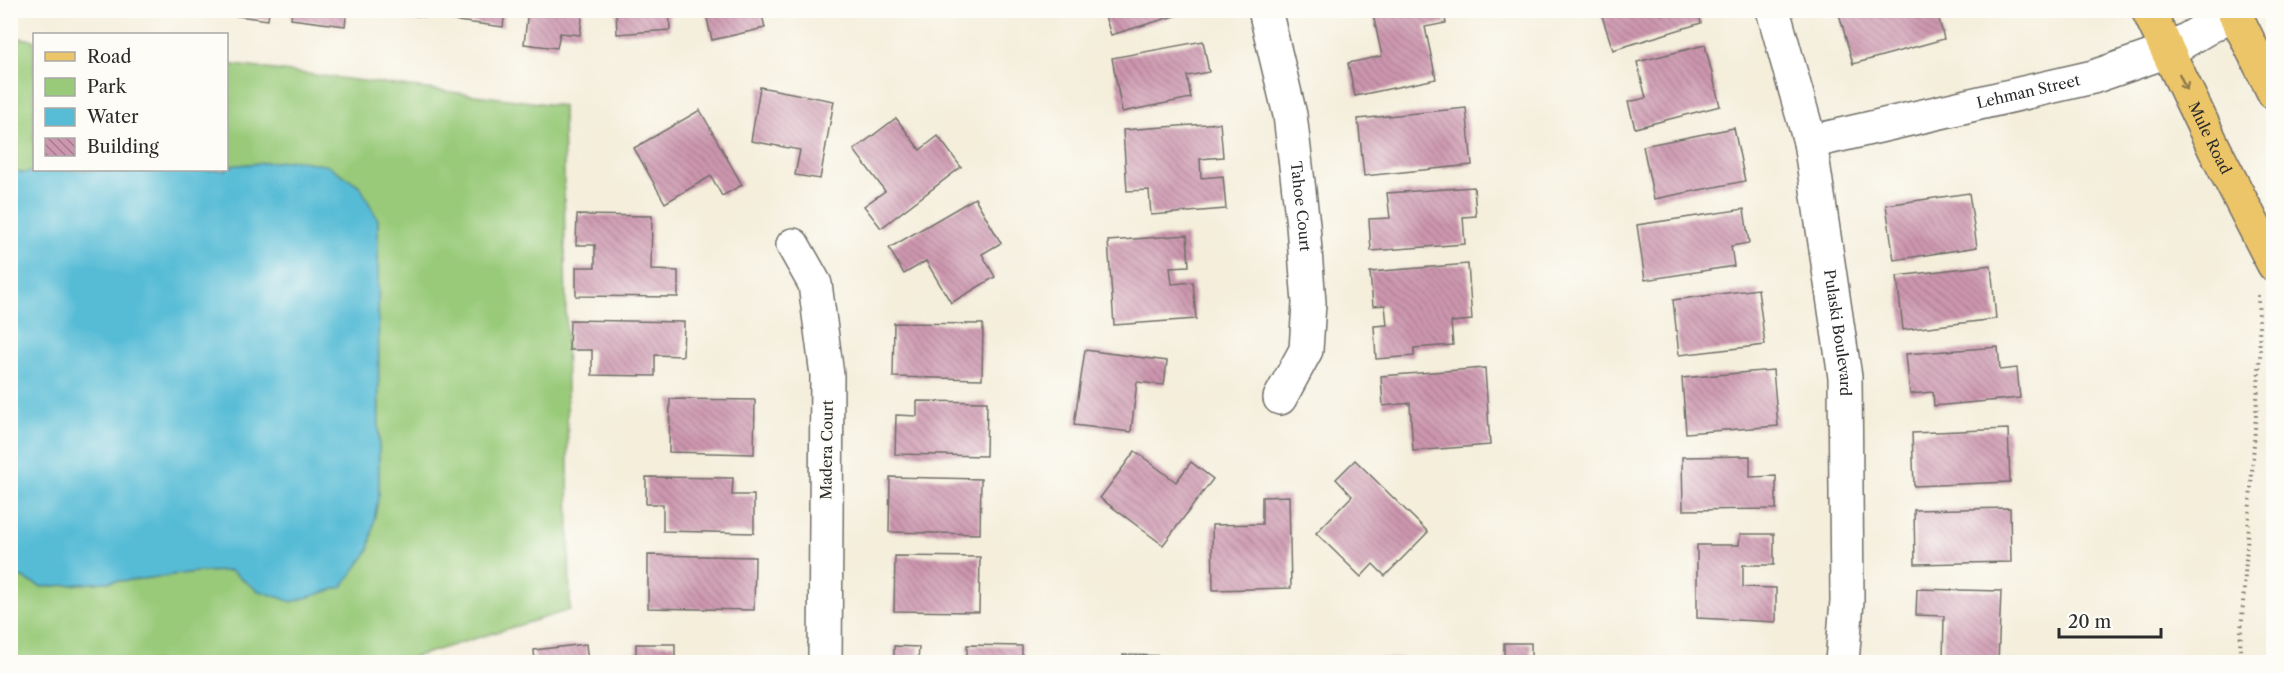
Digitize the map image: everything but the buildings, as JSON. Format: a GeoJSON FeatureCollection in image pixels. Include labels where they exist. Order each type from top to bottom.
{"type":"FeatureCollection","features":[{"type":"Feature","properties":{"kind":"main road","name":"Mule Road"},"geometry":{"type":"LineString","coordinates":[[2148,10],[2215,150],[2266,276]]}},
{"type":"Feature","properties":{"kind":"main road"},"geometry":{"type":"LineString","coordinates":[[2234,11],[2274,93]]}},
{"type":"Feature","properties":{"kind":"street","name":"Tahoe Court"},"geometry":{"type":"LineString","coordinates":[[1265,10],[1290,115],[1303,225],[1309,303],[1305,350],[1280,398]]}},
{"type":"Feature","properties":{"kind":"street","name":"Pulaski Boulevard"},"geometry":{"type":"LineString","coordinates":[[1773,10],[1810,142],[1845,376],[1847,601],[1842,663]]}},
{"type":"Feature","properties":{"kind":"street","name":"Lehman Street"},"geometry":{"type":"LineString","coordinates":[[1810,142],[2093,77],[2168,51],[2234,11]]}},
{"type":"Feature","properties":{"kind":"street","name":"Madera Court"},"geometry":{"type":"LineString","coordinates":[[794,245],[815,284],[827,375],[825,663]]}},
{"type":"Feature","properties":{"kind":"path"},"geometry":{"type":"LineString","coordinates":[[2239,663],[2266,276]]}},
{"type":"Feature","properties":{"kind":"green space"},"geometry":{"type":"Polygon","coordinates":[[[10,37],[33,40],[34,171],[23,173],[11,170],[10,37]]]}},
{"type":"Feature","properties":{"kind":"green space"},"geometry":{"type":"Polygon","coordinates":[[[228,64],[563,106],[570,610],[397,662],[118,662],[116,658],[89,662],[11,662],[11,573],[42,587],[196,572],[231,571],[257,590],[369,550],[379,493],[378,220],[296,160],[228,166],[228,64]]]}},
{"type":"Feature","properties":{"kind":"water"},"geometry":{"type":"Polygon","coordinates":[[[296,160],[329,166],[360,186],[378,220],[379,493],[369,550],[342,587],[292,602],[257,590],[231,571],[195,572],[42,587],[11,573],[11,170],[23,173],[34,171],[228,171],[228,166],[296,160]]]}}]}
